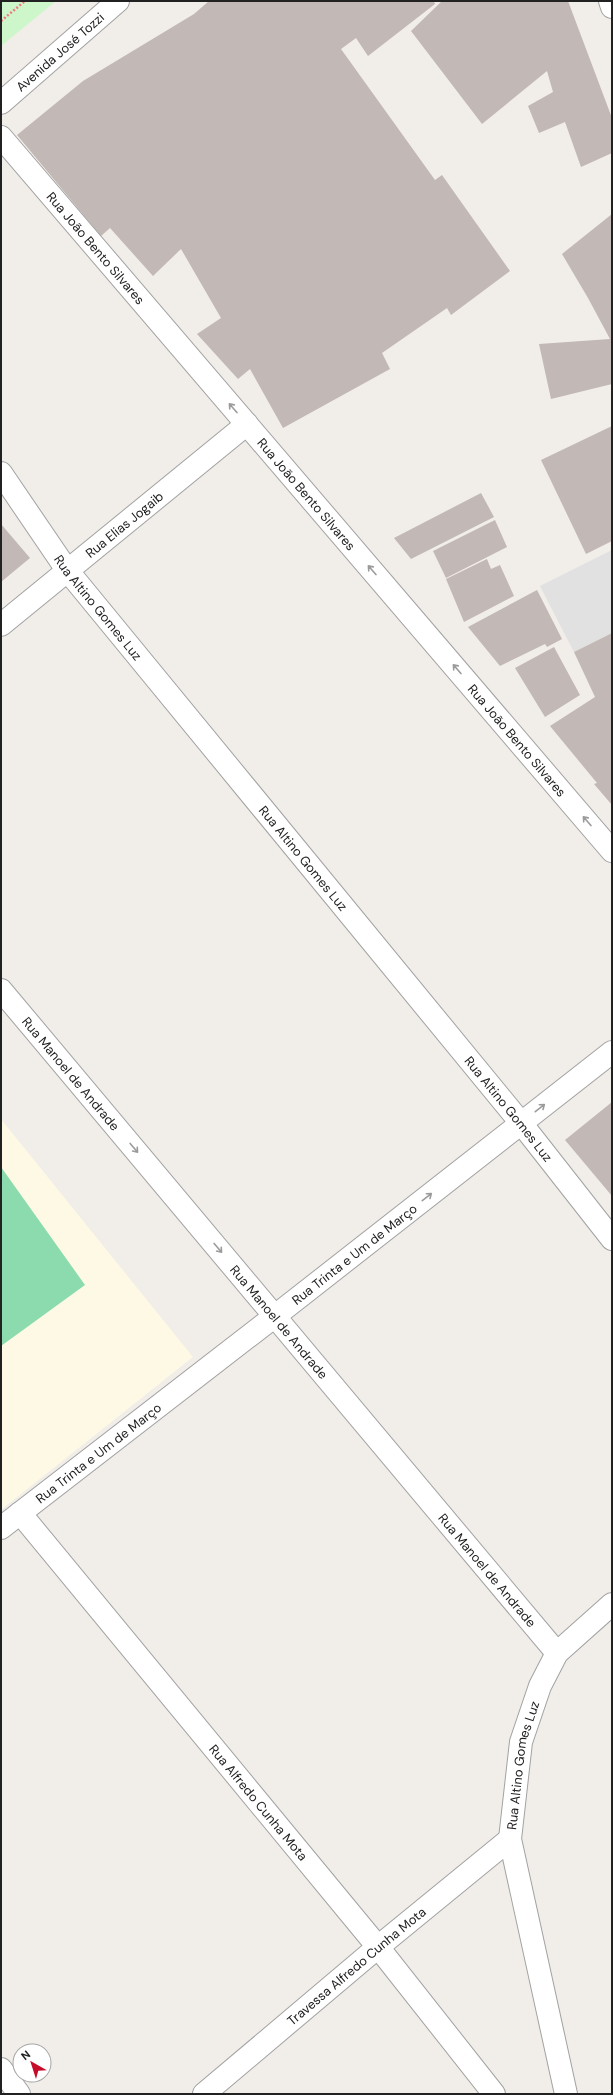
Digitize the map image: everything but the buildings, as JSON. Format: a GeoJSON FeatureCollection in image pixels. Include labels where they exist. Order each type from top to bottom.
{"type":"FeatureCollection","features":[{"type":"Feature","properties":{"kind":"street","name":"Avenida José Tozzi"},"geometry":{"type":"LineString","coordinates":[[1,103],[118,1]]}},
{"type":"Feature","properties":{"kind":"street"},"geometry":{"type":"LineString","coordinates":[[610,1],[612,7]]}},
{"type":"Feature","properties":{"kind":"street","name":"Rua João Bento Silvares"},"geometry":{"type":"LineString","coordinates":[[1,137],[612,851]]}},
{"type":"Feature","properties":{"kind":"street","name":"Rua Elias Jogaib"},"geometry":{"type":"LineString","coordinates":[[1,624],[247,424]]}},
{"type":"Feature","properties":{"kind":"street","name":"Rua Altino Gomes Luz"},"geometry":{"type":"LineString","coordinates":[[1,473],[68,570],[521,1123],[612,1239]]}},
{"type":"Feature","properties":{"kind":"street","name":"Rua Manoel de Andrade"},"geometry":{"type":"LineString","coordinates":[[1,990],[557,1653]]}},
{"type":"Feature","properties":{"kind":"street","name":"Rua Trinta e Um de Março"},"geometry":{"type":"LineString","coordinates":[[1,1528],[612,1052]]}},
{"type":"Feature","properties":{"kind":"street","name":"Rua Alfredo Cunha Mota"},"geometry":{"type":"LineString","coordinates":[[20,1512],[378,1946],[494,2094]]}},
{"type":"Feature","properties":{"kind":"street","name":"Rua Altino Gomes Luz"},"geometry":{"type":"LineString","coordinates":[[566,2094],[510,1839],[521,1742],[540,1686],[557,1653],[612,1604]]}},
{"type":"Feature","properties":{"kind":"street","name":"Travessa Alfredo Cunha Mota"},"geometry":{"type":"LineString","coordinates":[[204,2094],[378,1946],[510,1839]]}},
{"type":"Feature","properties":{"kind":"street"},"geometry":{"type":"LineString","coordinates":[[2,2074],[19,2094]]}},
{"type":"Feature","properties":{"kind":"path"},"geometry":{"type":"LineString","coordinates":[[1,21],[25,1]]}},
{"type":"Feature","properties":{"kind":"shaded area"},"geometry":{"type":"Polygon","coordinates":[[[612,550],[612,633],[574,652],[540,586],[612,550]]]}},
{"type":"Feature","properties":{"kind":"shaded area"},"geometry":{"type":"Polygon","coordinates":[[[1,1119],[193,1357],[1,1510],[1,1119]]]}},
{"type":"Feature","properties":{"kind":"green space"},"geometry":{"type":"Polygon","coordinates":[[[1,1],[56,1],[1,46],[1,1]]]}},
{"type":"Feature","properties":{"kind":"green space"},"geometry":{"type":"Polygon","coordinates":[[[1,1167],[85,1285],[1,1346],[1,1167]]]}}]}
